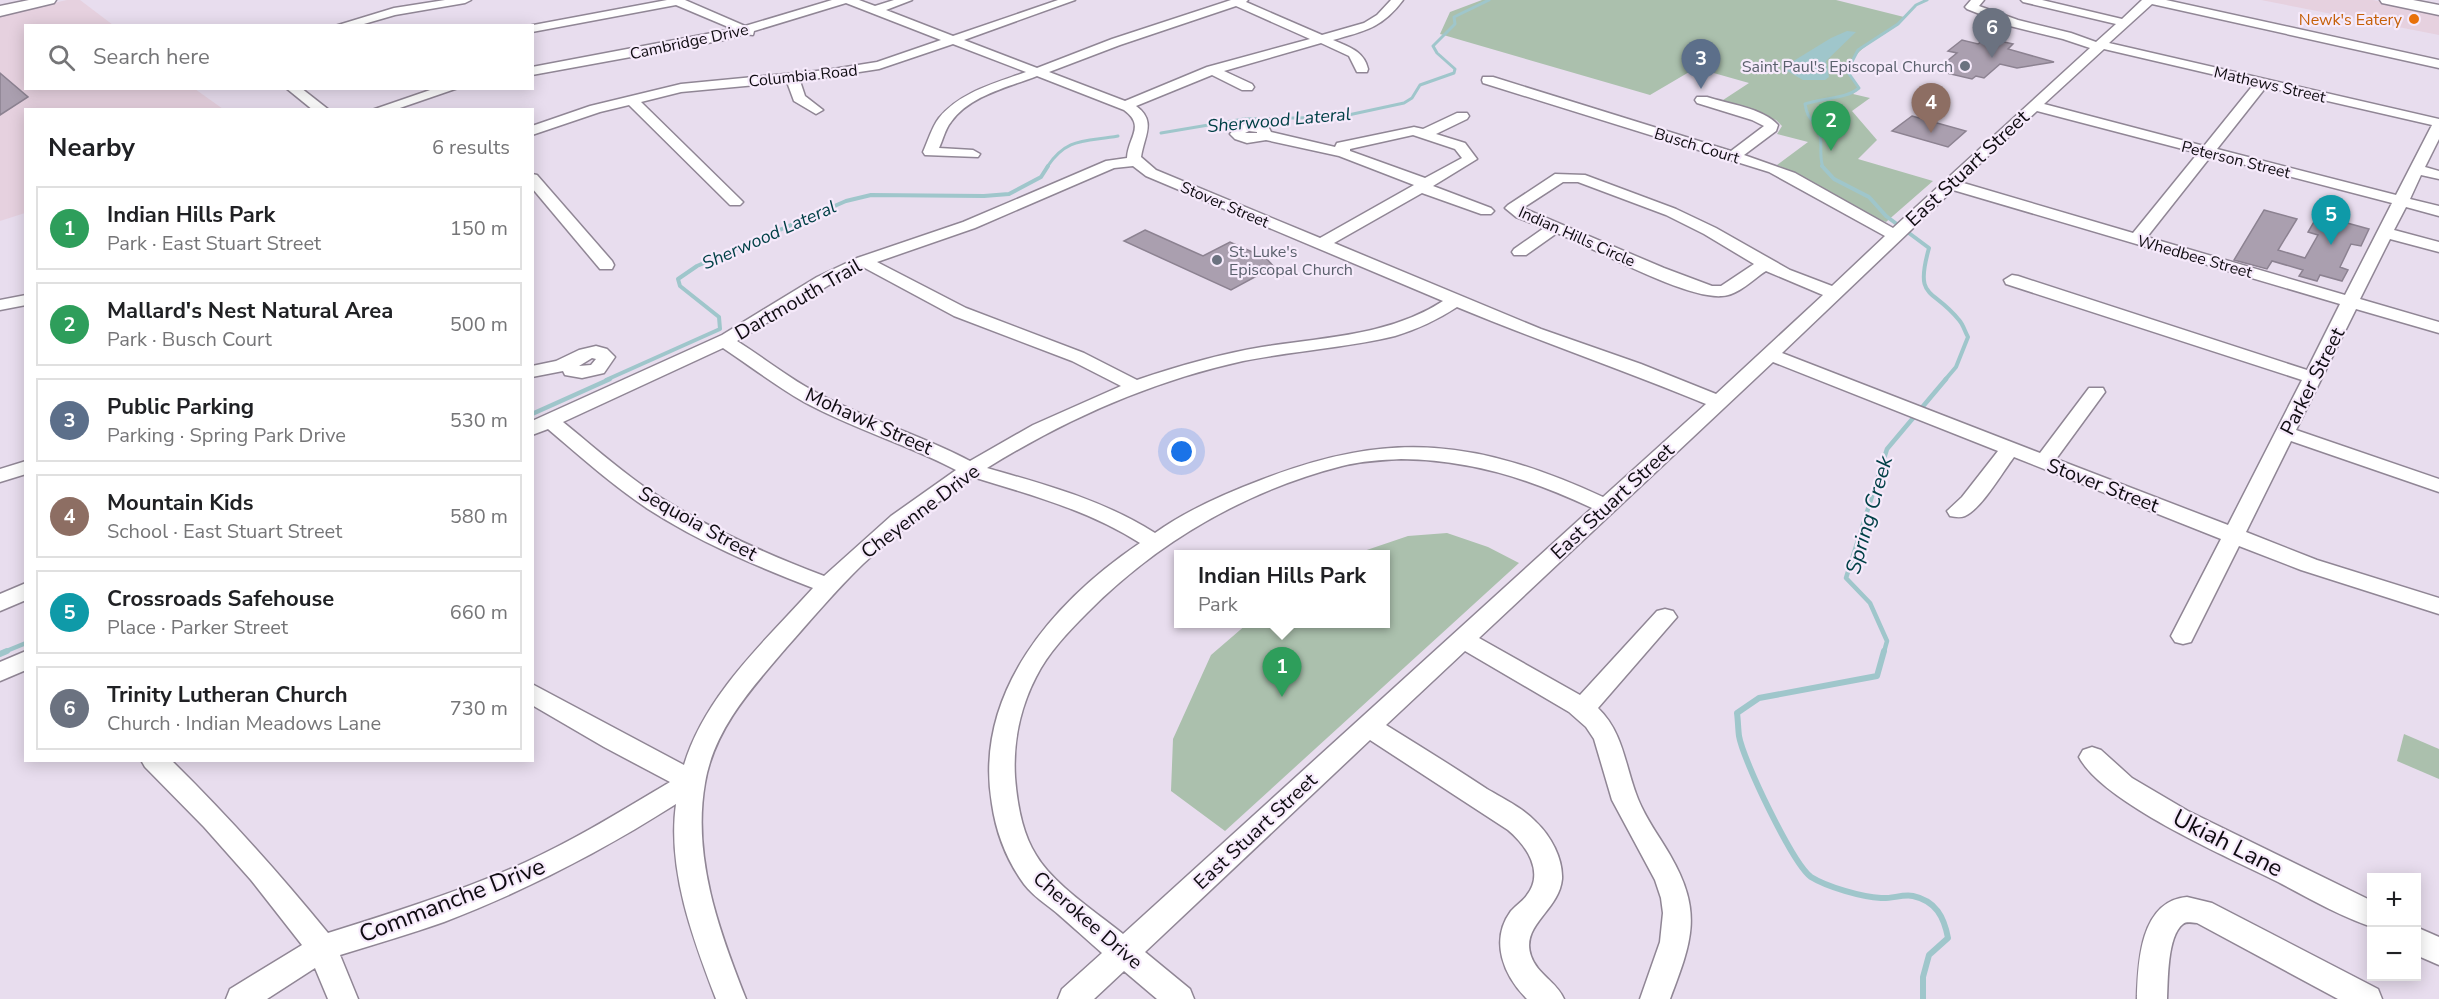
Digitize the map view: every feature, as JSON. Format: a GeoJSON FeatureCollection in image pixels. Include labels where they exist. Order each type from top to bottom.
{"type":"FeatureCollection","features":[{"type":"Feature","properties":{"kind":"highway"},"geometry":{"type":"LineString","coordinates":[[2388,0],[2432,6]]}},
{"type":"Feature","properties":{"kind":"main road"},"geometry":{"type":"LineString","coordinates":[[0,11],[49,0]]}},
{"type":"Feature","properties":{"kind":"street"},"geometry":{"type":"LineString","coordinates":[[349,24],[394,12],[465,0]]}},
{"type":"Feature","properties":{"kind":"street"},"geometry":{"type":"LineString","coordinates":[[534,28],[639,10],[676,0],[762,38]]}},
{"type":"Feature","properties":{"kind":"street","name":"Cambridge Drive"},"geometry":{"type":"LineString","coordinates":[[534,71],[746,31],[844,0]]}},
{"type":"Feature","properties":{"kind":"street"},"geometry":{"type":"LineString","coordinates":[[849,0],[1125,105],[1137,113],[1143,123],[1134,154],[1137,160]]}},
{"type":"Feature","properties":{"kind":"street"},"geometry":{"type":"LineString","coordinates":[[874,10],[906,0]]}},
{"type":"Feature","properties":{"kind":"street","name":"Columbia Road"},"geometry":{"type":"LineString","coordinates":[[534,130],[631,99],[704,85],[836,73],[879,65],[1069,0]]}},
{"type":"Feature","properties":{"kind":"street"},"geometry":{"type":"LineString","coordinates":[[1125,105],[1212,70],[1376,22],[1397,0]]}},
{"type":"Feature","properties":{"kind":"street","name":"Mathews Street"},"geometry":{"type":"LineString","coordinates":[[1978,0],[1971,7],[2014,23],[2067,36],[2076,41],[2439,124]]}},
{"type":"Feature","properties":{"kind":"street"},"geometry":{"type":"LineString","coordinates":[[2027,0],[2125,23]]}},
{"type":"Feature","properties":{"kind":"street"},"geometry":{"type":"LineString","coordinates":[[2150,0],[2439,64]]}},
{"type":"Feature","properties":{"kind":"street","name":"East Stuart Street"},"geometry":{"type":"LineString","coordinates":[[1073,999],[1770,355],[1896,234],[2150,0]]}},
{"type":"Feature","properties":{"kind":"street"},"geometry":{"type":"LineString","coordinates":[[973,154],[930,152],[944,121],[958,107],[977,95],[1035,72],[1239,1],[1353,53],[1360,61],[1362,69]]}},
{"type":"Feature","properties":{"kind":"street"},"geometry":{"type":"LineString","coordinates":[[1212,70],[1247,87]]}},
{"type":"Feature","properties":{"kind":"street"},"geometry":{"type":"LineString","coordinates":[[792,77],[799,98],[816,110]]}},
{"type":"Feature","properties":{"kind":"street","name":"Busch Court"},"geometry":{"type":"LineString","coordinates":[[1488,80],[1733,156],[1786,175],[1863,221],[1896,234]]}},
{"type":"Feature","properties":{"kind":"street"},"geometry":{"type":"LineString","coordinates":[[2137,239],[2263,82]]}},
{"type":"Feature","properties":{"kind":"street"},"geometry":{"type":"LineString","coordinates":[[295,90],[320,108]]}},
{"type":"Feature","properties":{"kind":"street"},"geometry":{"type":"LineString","coordinates":[[385,108],[445,90]]}},
{"type":"Feature","properties":{"kind":"street"},"geometry":{"type":"LineString","coordinates":[[631,99],[735,202]]}},
{"type":"Feature","properties":{"kind":"street"},"geometry":{"type":"LineString","coordinates":[[1702,100],[1757,117],[1771,125],[1769,131],[1733,156]]}},
{"type":"Feature","properties":{"kind":"street","name":"Peterson Street"},"geometry":{"type":"LineString","coordinates":[[2034,106],[2439,211]]}},
{"type":"Feature","properties":{"kind":"street"},"geometry":{"type":"LineString","coordinates":[[1424,134],[1462,116]]}},
{"type":"Feature","properties":{"kind":"street","name":"Parker Street"},"geometry":{"type":"LineString","coordinates":[[2183,636],[2439,124]]}},
{"type":"Feature","properties":{"kind":"street"},"geometry":{"type":"LineString","coordinates":[[1321,244],[1470,159],[1460,146],[1414,131],[1349,143],[1342,146],[1343,153]]}},
{"type":"Feature","properties":{"kind":"street"},"geometry":{"type":"LineString","coordinates":[[1264,135],[1343,153],[1486,211]]}},
{"type":"Feature","properties":{"kind":"street","name":"Stover Street"},"geometry":{"type":"LineString","coordinates":[[1137,160],[1151,173],[1321,244],[1456,300],[1719,402]]}},
{"type":"Feature","properties":{"kind":"street","name":"Dartmouth Trail"},"geometry":{"type":"LineString","coordinates":[[541,424],[725,341],[823,281],[863,261],[969,225],[1111,164],[1137,160]]}},
{"type":"Feature","properties":{"kind":"street"},"geometry":{"type":"LineString","coordinates":[[2417,170],[2439,175]]}},
{"type":"Feature","properties":{"kind":"street","name":"Indian Hills Circle"},"geometry":{"type":"LineString","coordinates":[[1766,264],[1748,273],[1728,289],[1714,291],[1648,268],[1521,214],[1513,208],[1560,177],[1580,178],[1671,212],[1710,231],[1784,274],[1834,292]]}},
{"type":"Feature","properties":{"kind":"street"},"geometry":{"type":"LineString","coordinates":[[534,180],[606,265]]}},
{"type":"Feature","properties":{"kind":"street","name":"Whedbee Street"},"geometry":{"type":"LineString","coordinates":[[1950,184],[2439,328]]}},
{"type":"Feature","properties":{"kind":"street"},"geometry":{"type":"LineString","coordinates":[[1520,252],[1556,227]]}},
{"type":"Feature","properties":{"kind":"street"},"geometry":{"type":"LineString","coordinates":[[2386,232],[2439,247]]}},
{"type":"Feature","properties":{"kind":"street"},"geometry":{"type":"LineString","coordinates":[[863,261],[960,312],[1078,357],[1136,387]]}},
{"type":"Feature","properties":{"kind":"street"},"geometry":{"type":"LineString","coordinates":[[2012,280],[2313,378]]}},
{"type":"Feature","properties":{"kind":"street"},"geometry":{"type":"LineString","coordinates":[[0,305],[24,300]]}},
{"type":"Feature","properties":{"kind":"street","name":"Cheyenne Drive"},"geometry":{"type":"LineString","coordinates":[[731,999],[705,927],[689,852],[688,816],[692,781],[710,733],[728,701],[748,675],[828,586],[903,518],[972,470],[1067,417],[1136,387],[1232,358],[1394,331],[1421,322],[1456,300]]}},
{"type":"Feature","properties":{"kind":"street","name":"Mohawk Street"},"geometry":{"type":"LineString","coordinates":[[725,341],[810,397],[853,418],[936,451],[972,470],[1078,502],[1124,523],[1154,542]]}},
{"type":"Feature","properties":{"kind":"street","name":"Stover Street"},"geometry":{"type":"LineString","coordinates":[[1770,355],[2234,536],[2349,579],[2439,606]]}},
{"type":"Feature","properties":{"kind":"street"},"geometry":{"type":"LineString","coordinates":[[534,372],[569,364]]}},
{"type":"Feature","properties":{"kind":"street"},"geometry":{"type":"LineString","coordinates":[[2043,462],[2096,392]]}},
{"type":"Feature","properties":{"kind":"street","name":"Sequoia Street"},"geometry":{"type":"LineString","coordinates":[[541,424],[635,490],[688,523],[777,566],[828,586]]}},
{"type":"Feature","properties":{"kind":"street"},"geometry":{"type":"LineString","coordinates":[[2286,433],[2439,486]]}},
{"type":"Feature","properties":{"kind":"street"},"geometry":{"type":"LineString","coordinates":[[1958,511],[1969,502],[2010,449]]}},
{"type":"Feature","properties":{"kind":"street","name":"Cherokee Drive"},"geometry":{"type":"LineString","coordinates":[[1179,999],[1033,875],[1017,844],[1006,813],[1001,778],[1002,748],[1008,715],[1018,688],[1046,642],[1100,585],[1154,542],[1212,507],[1245,492],[1323,464],[1369,455],[1440,454],[1497,463],[1555,482],[1606,506]]}},
{"type":"Feature","properties":{"kind":"street"},"geometry":{"type":"LineString","coordinates":[[0,476],[24,468]]}},
{"type":"Feature","properties":{"kind":"street"},"geometry":{"type":"LineString","coordinates":[[0,603],[24,592]]}},
{"type":"Feature","properties":{"kind":"street"},"geometry":{"type":"LineString","coordinates":[[1582,708],[1665,617]]}},
{"type":"Feature","properties":{"kind":"street"},"geometry":{"type":"LineString","coordinates":[[1463,639],[1582,708],[1606,735],[1613,749],[1622,792],[1630,813],[1671,885],[1676,900],[1675,937],[1668,965],[1655,999]]}},
{"type":"Feature","properties":{"kind":"street"},"geometry":{"type":"LineString","coordinates":[[0,672],[24,661]]}},
{"type":"Feature","properties":{"kind":"street"},"geometry":{"type":"LineString","coordinates":[[534,694],[692,781]]}},
{"type":"Feature","properties":{"kind":"street"},"geometry":{"type":"LineString","coordinates":[[1368,726],[1518,822],[1538,842],[1546,858],[1547,888],[1539,902],[1520,922],[1514,937],[1515,956],[1519,967],[1531,984],[1549,999]]}},
{"type":"Feature","properties":{"kind":"street","name":"Ukiah Lane"},"geometry":{"type":"LineString","coordinates":[[2092,758],[2123,785],[2178,819],[2367,913]]}},
{"type":"Feature","properties":{"kind":"street"},"geometry":{"type":"LineString","coordinates":[[156,762],[214,819],[322,948],[343,999]]}},
{"type":"Feature","properties":{"kind":"street","name":"Commanche Drive"},"geometry":{"type":"LineString","coordinates":[[241,999],[322,948],[436,912],[536,870],[626,822],[692,781]]}},
{"type":"Feature","properties":{"kind":"street"},"geometry":{"type":"LineString","coordinates":[[2152,999],[2155,949],[2168,919],[2183,910],[2202,912],[2367,999]]}},
{"type":"Feature","properties":{"kind":"street"},"geometry":{"type":"LineString","coordinates":[[2421,943],[2439,952]]}},
{"type":"Feature","properties":{"kind":"shaded area"},"geometry":{"type":"Polygon","coordinates":[[[67,0],[80,0],[112,24],[24,24],[24,90],[196,90],[222,108],[24,108],[24,213],[0,221],[0,15],[67,0]]]}},
{"type":"Feature","properties":{"kind":"shaded area"},"geometry":{"type":"Polygon","coordinates":[[[1482,0],[1836,0],[1904,17],[1889,31],[1859,52],[1846,71],[1859,88],[1853,94],[1870,98],[1852,111],[1877,140],[1858,159],[1933,181],[1886,222],[1777,165],[1808,142],[1777,134],[1782,126],[1776,120],[1720,102],[1749,83],[1696,68],[1650,95],[1440,34],[1450,12],[1482,0]]]}},
{"type":"Feature","properties":{"kind":"shaded area"},"geometry":{"type":"Polygon","coordinates":[[[2261,0],[2373,0],[2439,13],[2439,35],[2261,0]]]}},
{"type":"Feature","properties":{"kind":"shaded area"},"geometry":{"type":"Polygon","coordinates":[[[1847,31],[1856,32],[1826,61],[1829,77],[1825,80],[1803,80],[1782,68],[1831,38],[1847,31]]]}},
{"type":"Feature","properties":{"kind":"shaded area"},"geometry":{"type":"Polygon","coordinates":[[[1447,533],[1488,547],[1519,563],[1225,831],[1171,791],[1173,739],[1211,655],[1242,628],[1390,628],[1390,550],[1367,550],[1408,536],[1447,533]]]}},
{"type":"Feature","properties":{"kind":"shaded area"},"geometry":{"type":"Polygon","coordinates":[[[2404,734],[2439,749],[2439,779],[2397,761],[2404,734]]]}},
{"type":"Feature","properties":{"kind":"building"},"geometry":{"type":"Polygon","coordinates":[[[1986,38],[2013,44],[2008,49],[2054,62],[2017,68],[2000,64],[1984,78],[1976,76],[1972,79],[1942,72],[1948,68],[1941,66],[1957,53],[1948,51],[1962,40],[1978,44],[1986,38]]]}},
{"type":"Feature","properties":{"kind":"building"},"geometry":{"type":"Polygon","coordinates":[[[0,73],[28,97],[0,115],[0,73]]]}},
{"type":"Feature","properties":{"kind":"building"},"geometry":{"type":"Polygon","coordinates":[[[1912,116],[1966,131],[1948,147],[1892,131],[1912,116]]]}},
{"type":"Feature","properties":{"kind":"building"},"geometry":{"type":"Polygon","coordinates":[[[2264,210],[2297,219],[2278,250],[2305,258],[2318,235],[2308,232],[2318,215],[2369,229],[2361,246],[2351,244],[2340,267],[2348,270],[2342,281],[2320,275],[2317,281],[2299,276],[2303,270],[2272,261],[2267,269],[2234,260],[2264,210]]]}},
{"type":"Feature","properties":{"kind":"building","name":"St. Luke's Episcopal Church"},"geometry":{"type":"Polygon","coordinates":[[[1145,230],[1203,256],[1230,242],[1266,258],[1282,276],[1264,272],[1231,290],[1124,241],[1145,230]]]}},
{"type":"Feature","properties":{"kind":"waterway","name":"Sherwood Lateral"},"geometry":{"type":"LineString","coordinates":[[1161,133],[1244,119],[1339,117],[1404,103],[1412,98],[1420,85],[1454,73],[1455,69],[1437,53],[1433,46],[1455,24],[1454,17],[1489,0]]}},
{"type":"Feature","properties":{"kind":"waterway","name":"Spring Creek"},"geometry":{"type":"LineString","coordinates":[[1823,167],[1820,134],[1805,104],[1841,96],[1859,88],[1847,71],[1858,50],[1898,24],[1916,5],[1927,0]]}},
{"type":"Feature","properties":{"kind":"waterway","name":"Sherwood Lateral"},"geometry":{"type":"LineString","coordinates":[[1047,167],[1062,150],[1078,142],[1118,136]]}},
{"type":"Feature","properties":{"kind":"waterway","name":"Sherwood Lateral"},"geometry":{"type":"LineString","coordinates":[[606,380],[720,329],[719,317],[680,286],[678,279],[697,266],[846,201],[871,195],[984,196],[1009,194],[1041,177],[1048,166]]}},
{"type":"Feature","properties":{"kind":"waterway","name":"Spring Creek"},"geometry":{"type":"LineString","coordinates":[[1822,166],[1834,179],[1869,197],[1886,216],[1929,248],[1925,265],[1925,285],[1929,292],[1960,322],[1968,337],[1956,367],[1945,380]]}},
{"type":"Feature","properties":{"kind":"waterway","name":"Sherwood Lateral"},"geometry":{"type":"LineString","coordinates":[[534,413],[610,379]]}},
{"type":"Feature","properties":{"kind":"waterway","name":"Spring Creek"},"geometry":{"type":"LineString","coordinates":[[1884,652],[1887,641],[1870,603],[1846,578],[1887,449],[1946,379]]}},
{"type":"Feature","properties":{"kind":"waterway","name":"Sherwood Lateral"},"geometry":{"type":"LineString","coordinates":[[4,652],[24,644]]}},
{"type":"Feature","properties":{"kind":"waterway","name":"Sherwood Lateral"},"geometry":{"type":"LineString","coordinates":[[0,654],[7,651]]}},
{"type":"Feature","properties":{"kind":"waterway","name":"Spring Creek"},"geometry":{"type":"LineString","coordinates":[[1884,651],[1877,676],[1759,698],[1737,713],[1739,736],[1749,766],[1781,833],[1811,877],[1835,888],[1864,896],[1921,898],[1938,911],[1948,938],[1929,955],[1923,977],[1923,999]]}},
{"type":"Feature","properties":{"kind":"place","name":"Newk's Eatery"},"geometry":{"type":"Point","coordinates":[2414,19]}},
{"type":"Feature","properties":{"kind":"place","name":"Trinity Lutheran Church"},"geometry":{"type":"Point","coordinates":[1992,58]}},
{"type":"Feature","properties":{"kind":"place","name":"Saint Paul's Episcopal Church"},"geometry":{"type":"Point","coordinates":[1965,66]}},
{"type":"Feature","properties":{"kind":"place","name":"Public Parking"},"geometry":{"type":"Point","coordinates":[1701,89]}},
{"type":"Feature","properties":{"kind":"place","name":"Mountain Kids"},"geometry":{"type":"Point","coordinates":[1931,133]}},
{"type":"Feature","properties":{"kind":"place","name":"Mallard's Nest Natural Area"},"geometry":{"type":"Point","coordinates":[1831,151]}},
{"type":"Feature","properties":{"kind":"place","name":"Crossroads Safehouse"},"geometry":{"type":"Point","coordinates":[2331,245]}},
{"type":"Feature","properties":{"kind":"place","name":"St. Luke's Episcopal Church"},"geometry":{"type":"Point","coordinates":[1217,260]}},
{"type":"Feature","properties":{"kind":"place","name":"Indian Hills Park"},"geometry":{"type":"Point","coordinates":[1282,697]}}]}
